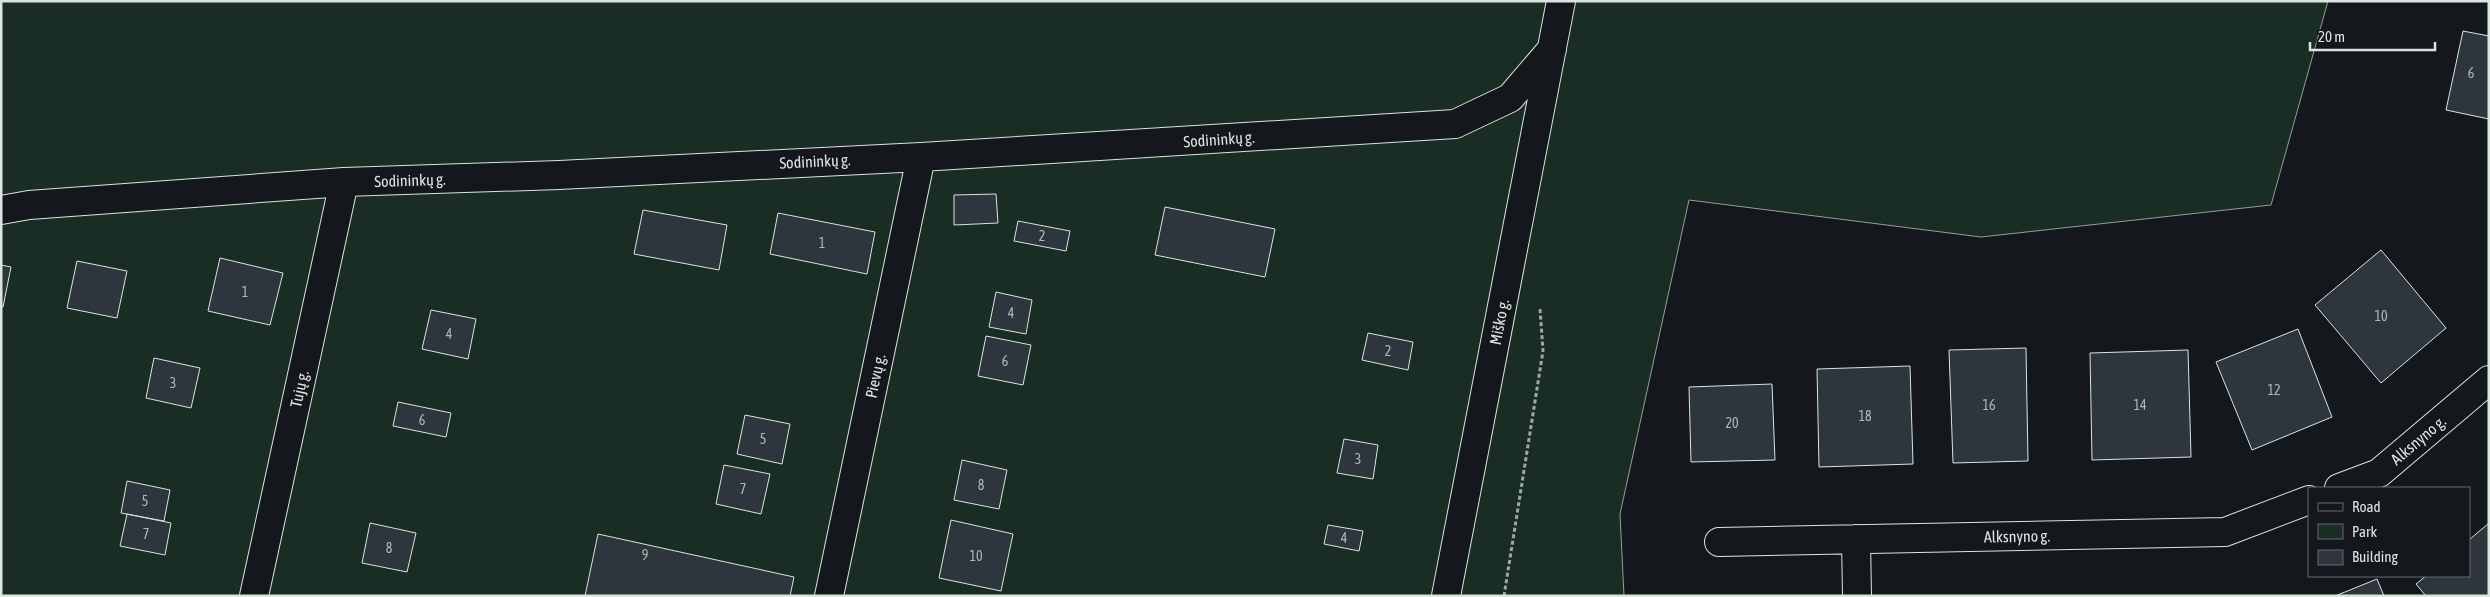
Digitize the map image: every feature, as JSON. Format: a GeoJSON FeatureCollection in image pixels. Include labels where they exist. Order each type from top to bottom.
{"type":"FeatureCollection","features":[{"type":"Feature","properties":{"kind":"street","name":"Sodininkų g."},"geometry":{"type":"LineString","coordinates":[[1,210],[29,206],[344,182],[559,175],[921,157],[1455,124],[1510,98],[1552,48],[1561,1]]}},
{"type":"Feature","properties":{"kind":"street","name":"Miško g."},"geometry":{"type":"LineString","coordinates":[[1446,596],[1552,48]]}},
{"type":"Feature","properties":{"kind":"street","name":"Pievų g."},"geometry":{"type":"LineString","coordinates":[[829,596],[921,157]]}},
{"type":"Feature","properties":{"kind":"street","name":"Tujų g."},"geometry":{"type":"LineString","coordinates":[[254,596],[344,182]]}},
{"type":"Feature","properties":{"kind":"street","name":"Alksnyno g."},"geometry":{"type":"LineString","coordinates":[[2342,487],[2379,473],[2489,380]]}},
{"type":"Feature","properties":{"kind":"street","name":"Alksnyno g."},"geometry":{"type":"LineString","coordinates":[[1719,542],[2225,532],[2308,500]]}},
{"type":"Feature","properties":{"kind":"street"},"geometry":{"type":"LineString","coordinates":[[1856,539],[1857,596]]}},
{"type":"Feature","properties":{"kind":"path"},"geometry":{"type":"LineString","coordinates":[[1504,596],[1543,351],[1540,302]]}},
{"type":"Feature","properties":{"kind":"green space"},"geometry":{"type":"Polygon","coordinates":[[[1,1],[2328,1],[2271,205],[1981,237],[1689,200],[1620,514],[1624,596],[1,596],[1,1]]]}},
{"type":"Feature","properties":{"kind":"building"},"geometry":{"type":"Polygon","coordinates":[[[2463,31],[2489,36],[2489,119],[2446,110],[2463,31]]]}},
{"type":"Feature","properties":{"kind":"building"},"geometry":{"type":"Polygon","coordinates":[[[996,194],[998,223],[954,225],[954,195],[996,194]]]}},
{"type":"Feature","properties":{"kind":"building"},"geometry":{"type":"Polygon","coordinates":[[[1165,207],[1275,229],[1265,277],[1155,255],[1165,207]]]}},
{"type":"Feature","properties":{"kind":"building"},"geometry":{"type":"Polygon","coordinates":[[[643,210],[727,225],[719,270],[634,254],[643,210]]]}},
{"type":"Feature","properties":{"kind":"building"},"geometry":{"type":"Polygon","coordinates":[[[778,213],[875,232],[867,274],[770,254],[778,213]]]}},
{"type":"Feature","properties":{"kind":"building"},"geometry":{"type":"Polygon","coordinates":[[[1018,221],[1070,231],[1066,251],[1014,241],[1018,221]]]}},
{"type":"Feature","properties":{"kind":"building"},"geometry":{"type":"Polygon","coordinates":[[[2381,250],[2446,328],[2381,383],[2315,305],[2381,250]]]}},
{"type":"Feature","properties":{"kind":"building"},"geometry":{"type":"Polygon","coordinates":[[[220,258],[283,273],[270,325],[208,311],[220,258]]]}},
{"type":"Feature","properties":{"kind":"building"},"geometry":{"type":"Polygon","coordinates":[[[77,261],[127,271],[117,318],[67,308],[77,261]]]}},
{"type":"Feature","properties":{"kind":"building"},"geometry":{"type":"Polygon","coordinates":[[[1,265],[11,267],[3,307],[1,306],[1,265]]]}},
{"type":"Feature","properties":{"kind":"building"},"geometry":{"type":"Polygon","coordinates":[[[996,292],[1032,300],[1026,334],[989,327],[996,292]]]}},
{"type":"Feature","properties":{"kind":"building"},"geometry":{"type":"Polygon","coordinates":[[[431,310],[476,319],[468,359],[422,349],[431,310]]]}},
{"type":"Feature","properties":{"kind":"building"},"geometry":{"type":"Polygon","coordinates":[[[2298,329],[2332,417],[2252,450],[2216,362],[2298,329]]]}},
{"type":"Feature","properties":{"kind":"building"},"geometry":{"type":"Polygon","coordinates":[[[1368,333],[1413,342],[1408,370],[1362,360],[1368,333]]]}},
{"type":"Feature","properties":{"kind":"building"},"geometry":{"type":"Polygon","coordinates":[[[986,336],[1031,345],[1023,385],[978,376],[986,336]]]}},
{"type":"Feature","properties":{"kind":"building"},"geometry":{"type":"Polygon","coordinates":[[[2026,348],[2028,461],[1953,463],[1949,350],[2026,348]]]}},
{"type":"Feature","properties":{"kind":"building"},"geometry":{"type":"Polygon","coordinates":[[[2188,350],[2191,457],[2092,460],[2090,353],[2188,350]]]}},
{"type":"Feature","properties":{"kind":"building"},"geometry":{"type":"Polygon","coordinates":[[[154,358],[200,368],[191,408],[146,398],[154,358]]]}},
{"type":"Feature","properties":{"kind":"building"},"geometry":{"type":"Polygon","coordinates":[[[1910,366],[1913,464],[1819,467],[1817,369],[1910,366]]]}},
{"type":"Feature","properties":{"kind":"building"},"geometry":{"type":"Polygon","coordinates":[[[1772,384],[1775,460],[1691,462],[1689,387],[1772,384]]]}},
{"type":"Feature","properties":{"kind":"building"},"geometry":{"type":"Polygon","coordinates":[[[398,402],[451,413],[446,437],[393,426],[398,402]]]}},
{"type":"Feature","properties":{"kind":"building"},"geometry":{"type":"Polygon","coordinates":[[[745,415],[790,424],[782,464],[737,454],[745,415]]]}},
{"type":"Feature","properties":{"kind":"building"},"geometry":{"type":"Polygon","coordinates":[[[1344,439],[1378,445],[1373,479],[1337,473],[1344,439]]]}},
{"type":"Feature","properties":{"kind":"building"},"geometry":{"type":"Polygon","coordinates":[[[962,460],[1007,470],[999,509],[954,500],[962,460]]]}},
{"type":"Feature","properties":{"kind":"building"},"geometry":{"type":"Polygon","coordinates":[[[724,465],[770,474],[761,514],[716,504],[724,465]]]}},
{"type":"Feature","properties":{"kind":"building"},"geometry":{"type":"Polygon","coordinates":[[[127,481],[170,490],[164,521],[121,513],[127,481]]]}},
{"type":"Feature","properties":{"kind":"building"},"geometry":{"type":"Polygon","coordinates":[[[127,514],[171,523],[165,555],[120,546],[127,514]]]}},
{"type":"Feature","properties":{"kind":"building"},"geometry":{"type":"Polygon","coordinates":[[[951,520],[1013,534],[1001,591],[939,578],[951,520]]]}},
{"type":"Feature","properties":{"kind":"building"},"geometry":{"type":"Polygon","coordinates":[[[370,523],[416,533],[407,572],[362,563],[370,523]]]}},
{"type":"Feature","properties":{"kind":"building"},"geometry":{"type":"Polygon","coordinates":[[[2489,523],[2489,596],[2426,596],[2416,584],[2425,577],[2470,577],[2470,539],[2489,523]]]}},
{"type":"Feature","properties":{"kind":"building"},"geometry":{"type":"Polygon","coordinates":[[[1328,525],[1363,531],[1359,551],[1324,544],[1328,525]]]}},
{"type":"Feature","properties":{"kind":"building"},"geometry":{"type":"Polygon","coordinates":[[[598,534],[794,577],[790,596],[585,596],[598,534]]]}},
{"type":"Feature","properties":{"kind":"building"},"geometry":{"type":"Polygon","coordinates":[[[2377,579],[2384,596],[2335,596],[2377,579]]]}}]}
